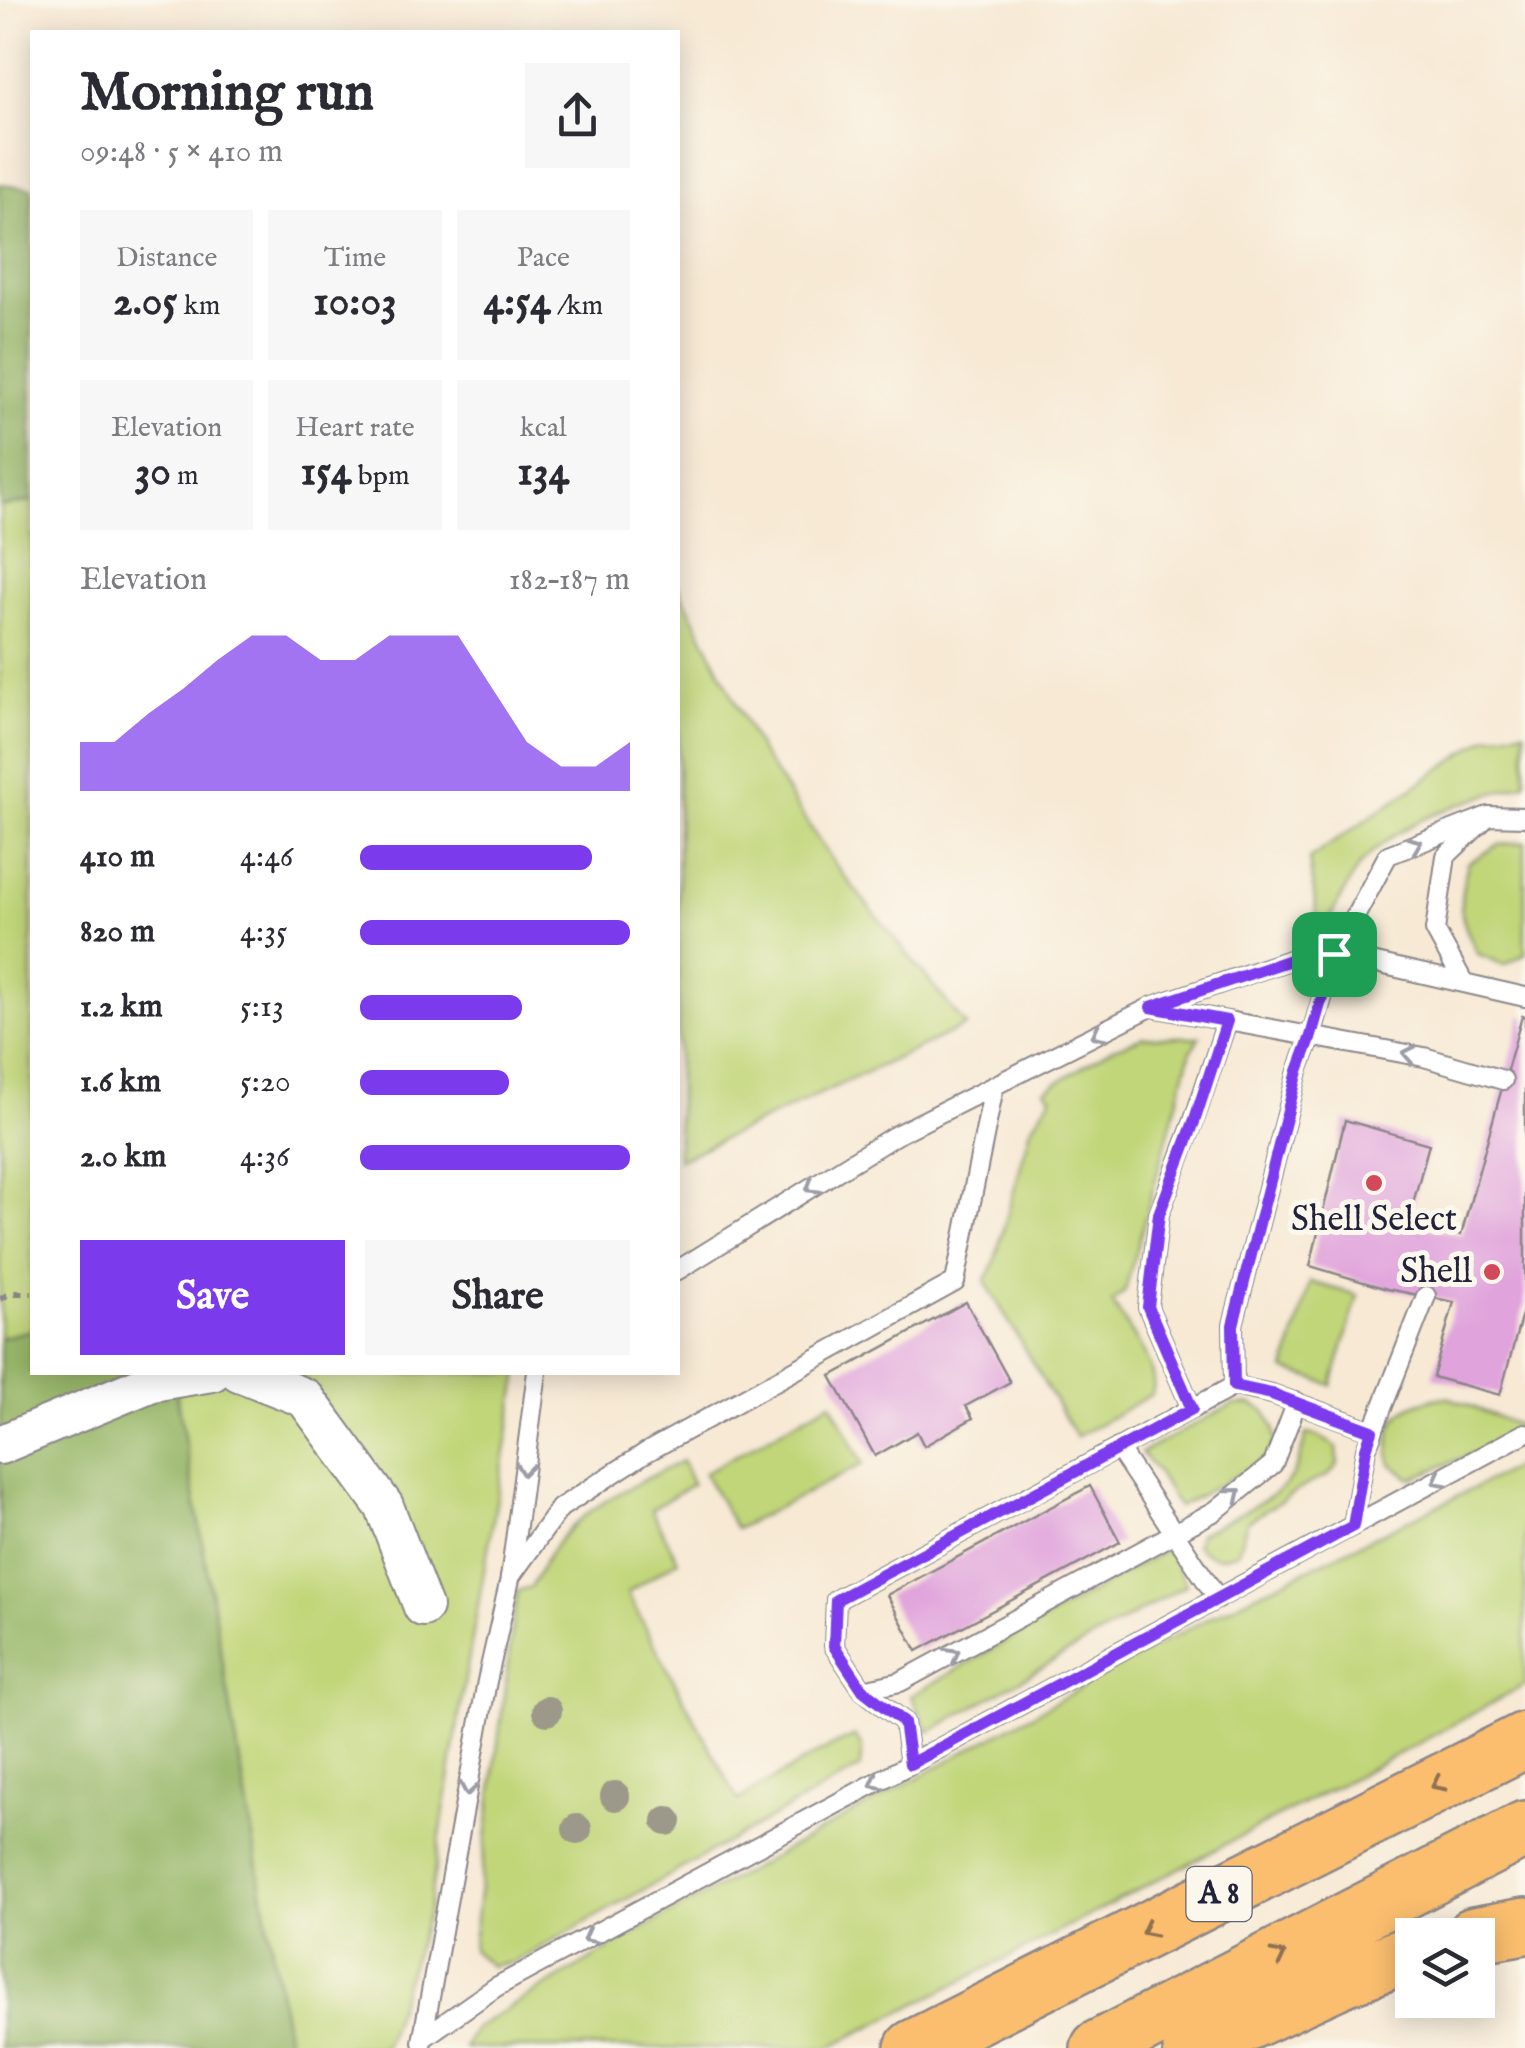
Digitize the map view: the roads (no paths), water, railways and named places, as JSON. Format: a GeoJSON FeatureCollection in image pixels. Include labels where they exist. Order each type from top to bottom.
{"type":"FeatureCollection","features":[{"type":"Feature","properties":{"kind":"highway","name":"A 8"},"geometry":{"type":"LineString","coordinates":[[913,2048],[1525,1740]]}},
{"type":"Feature","properties":{"kind":"highway","name":"A 8"},"geometry":{"type":"LineString","coordinates":[[1098,2048],[1525,1829]]}},
{"type":"Feature","properties":{"kind":"highway"},"geometry":{"type":"LineString","coordinates":[[1495,1931],[1525,1926]]}},
{"type":"Feature","properties":{"kind":"highway"},"geometry":{"type":"LineString","coordinates":[[1191,2048],[1344,1978],[1395,1959]]}},
{"type":"Feature","properties":{"kind":"street"},"geometry":{"type":"LineString","coordinates":[[0,1444],[152,1382],[194,1375]]}},
{"type":"Feature","properties":{"kind":"street"},"geometry":{"type":"LineString","coordinates":[[247,1375],[305,1398],[384,1506],[423,1607]]}},
{"type":"Feature","properties":{"kind":"lane"},"geometry":{"type":"LineString","coordinates":[[1464,983],[1434,930],[1446,856],[1488,816]]}},
{"type":"Feature","properties":{"kind":"lane"},"geometry":{"type":"LineString","coordinates":[[1234,1386],[1233,1325],[1298,1071],[1334,954],[1388,855],[1488,816],[1525,817]]}},
{"type":"Feature","properties":{"kind":"lane"},"geometry":{"type":"LineString","coordinates":[[680,1269],[894,1136],[1151,1007],[1320,950],[1525,997]]}},
{"type":"Feature","properties":{"kind":"lane"},"geometry":{"type":"LineString","coordinates":[[1151,1007],[1424,1057],[1503,1080]]}},
{"type":"Feature","properties":{"kind":"lane"},"geometry":{"type":"LineString","coordinates":[[1192,1409],[1148,1307],[1159,1214],[1227,1021]]}},
{"type":"Feature","properties":{"kind":"lane"},"geometry":{"type":"LineString","coordinates":[[510,1576],[560,1508],[645,1453],[955,1282],[994,1087]]}},
{"type":"Feature","properties":{"kind":"lane"},"geometry":{"type":"LineString","coordinates":[[1353,1526],[1366,1449],[1426,1296]]}},
{"type":"Feature","properties":{"kind":"lane"},"geometry":{"type":"LineString","coordinates":[[422,2043],[487,1681],[510,1576],[536,1375]]}},
{"type":"Feature","properties":{"kind":"lane"},"geometry":{"type":"LineString","coordinates":[[910,1764],[904,1722],[863,1690],[834,1646],[836,1600],[1234,1386],[1272,1394],[1372,1431]]}},
{"type":"Feature","properties":{"kind":"lane"},"geometry":{"type":"LineString","coordinates":[[863,1690],[900,1682],[1215,1511],[1273,1464],[1296,1402]]}},
{"type":"Feature","properties":{"kind":"lane"},"geometry":{"type":"LineString","coordinates":[[422,2043],[496,1987],[1525,1434]]}},
{"type":"Feature","properties":{"kind":"lane"},"geometry":{"type":"LineString","coordinates":[[1118,1448],[1218,1599]]}},
{"type":"Feature","properties":{"kind":"place","name":"Shell Select"},"geometry":{"type":"Point","coordinates":[1374,1183]}},
{"type":"Feature","properties":{"kind":"place","name":"Shell"},"geometry":{"type":"Point","coordinates":[1492,1272]}}]}
